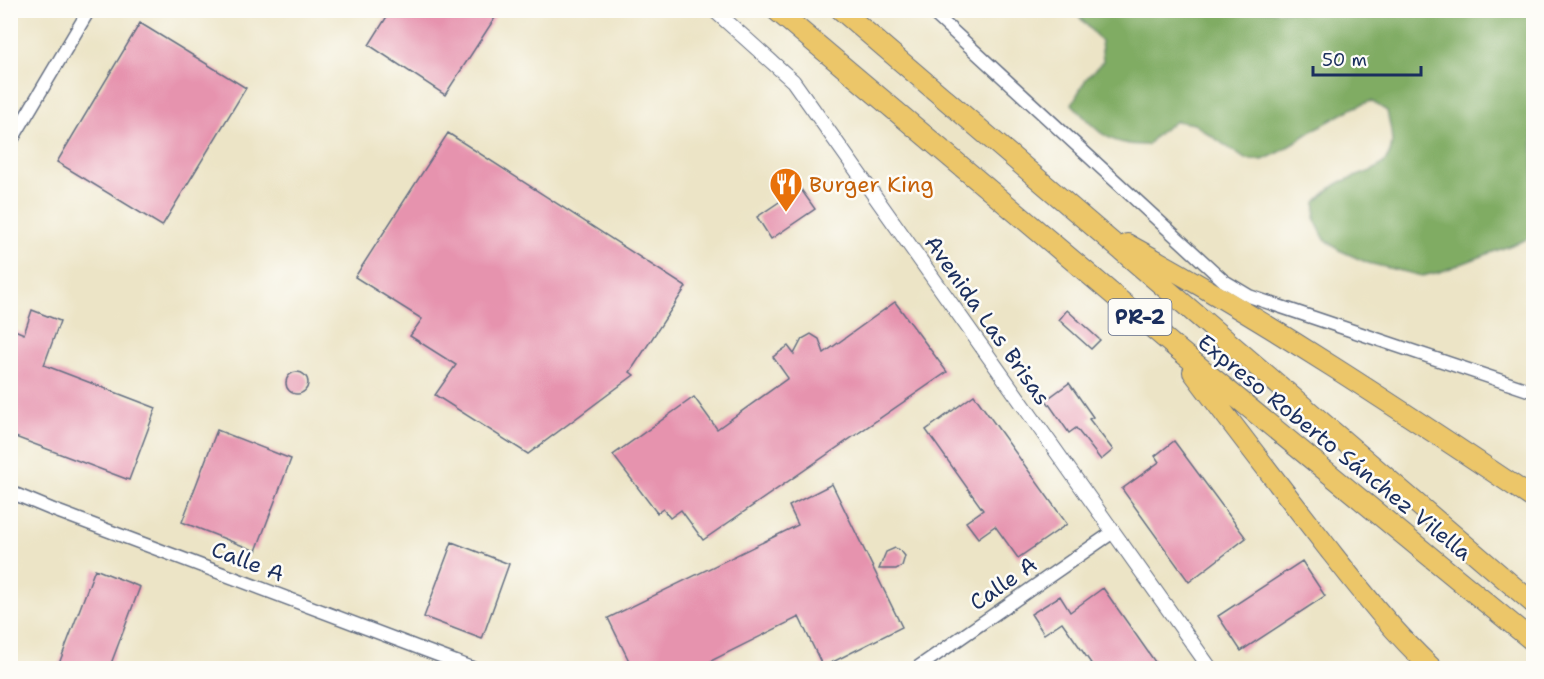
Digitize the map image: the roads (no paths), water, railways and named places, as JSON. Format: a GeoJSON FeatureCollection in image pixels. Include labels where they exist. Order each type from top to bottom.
{"type":"FeatureCollection","features":[{"type":"Feature","properties":{"kind":"highway","name":"Expreso Roberto Sánchez Vilella"},"geometry":{"type":"LineString","coordinates":[[776,10],[1174,346],[1533,642]]}},
{"type":"Feature","properties":{"kind":"highway","name":"Expreso Roberto Sánchez Vilella"},"geometry":{"type":"LineString","coordinates":[[841,10],[1529,600]]}},
{"type":"Feature","properties":{"kind":"highway"},"geometry":{"type":"LineString","coordinates":[[1091,225],[1182,275],[1390,405],[1533,499]]}},
{"type":"Feature","properties":{"kind":"highway"},"geometry":{"type":"LineString","coordinates":[[1174,346],[1365,595],[1429,666]]}},
{"type":"Feature","properties":{"kind":"street"},"geometry":{"type":"LineString","coordinates":[[10,143],[89,10]]}},
{"type":"Feature","properties":{"kind":"street","name":"Avenida Las Brisas"},"geometry":{"type":"LineString","coordinates":[[714,10],[793,81],[1210,669]]}},
{"type":"Feature","properties":{"kind":"street"},"geometry":{"type":"LineString","coordinates":[[930,10],[1224,281],[1249,296],[1533,392]]}},
{"type":"Feature","properties":{"kind":"street","name":"Calle A"},"geometry":{"type":"LineString","coordinates":[[10,492],[472,669]]}},
{"type":"Feature","properties":{"kind":"street","name":"Calle A"},"geometry":{"type":"LineString","coordinates":[[917,669],[1113,532]]}},
{"type":"Feature","properties":{"kind":"place","name":"Burger King"},"geometry":{"type":"Point","coordinates":[786,213]}}]}
